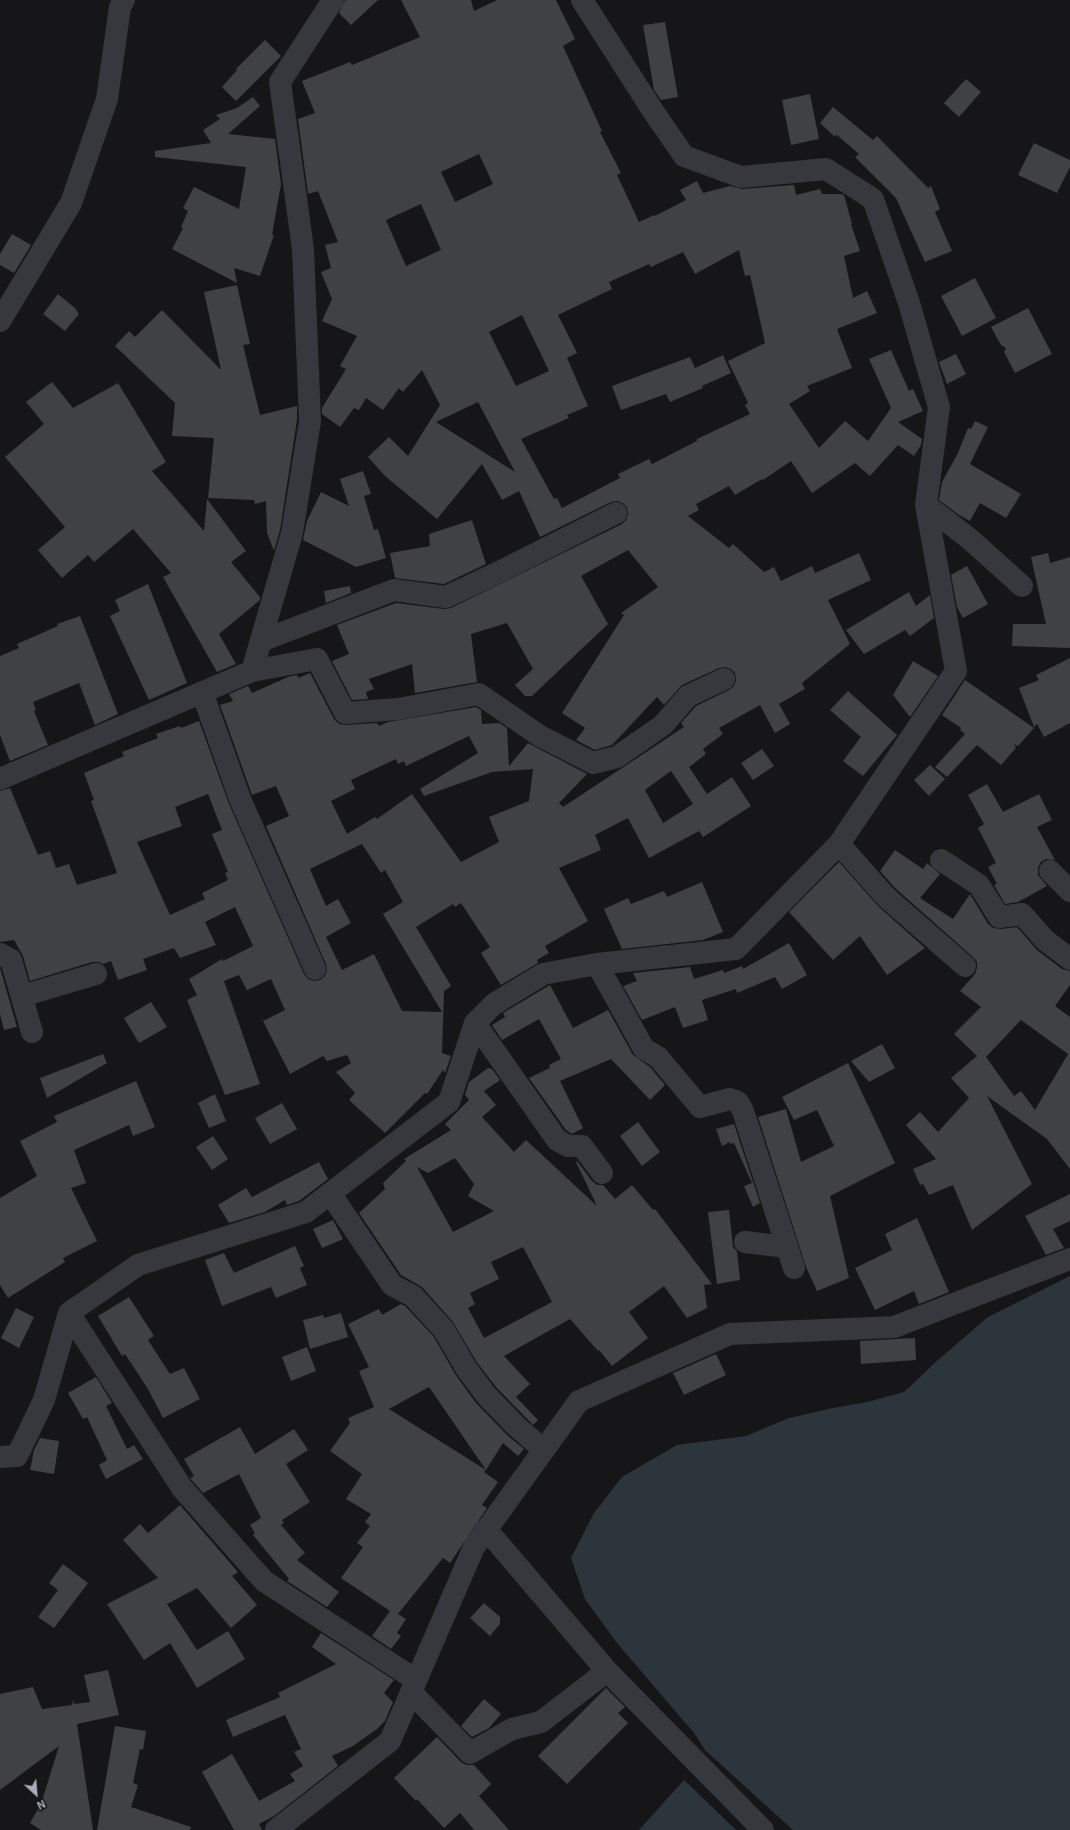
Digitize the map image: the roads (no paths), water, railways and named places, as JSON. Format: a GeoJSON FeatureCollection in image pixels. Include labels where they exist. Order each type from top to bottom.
{"type":"FeatureCollection","features":[{"type":"Feature","properties":{"kind":"street"},"geometry":{"type":"LineString","coordinates":[[0,321],[71,203],[107,99],[120,7],[124,0]]}},
{"type":"Feature","properties":{"kind":"street"},"geometry":{"type":"LineString","coordinates":[[252,671],[292,534],[310,421],[303,249],[280,82],[333,0]]}},
{"type":"Feature","properties":{"kind":"street"},"geometry":{"type":"LineString","coordinates":[[0,1457],[17,1456],[44,1400],[70,1313],[138,1265],[306,1212],[449,1102],[476,1023],[494,1004],[544,974],[597,964],[736,949],[839,844],[956,671],[926,505],[939,407],[909,303],[873,199],[826,169],[741,177],[684,156],[653,111],[582,0]]}},
{"type":"Feature","properties":{"kind":"street"},"geometry":{"type":"LineString","coordinates":[[926,505],[971,540],[1022,586]]}},
{"type":"Feature","properties":{"kind":"street"},"geometry":{"type":"LineString","coordinates":[[261,641],[394,590],[446,597],[497,574],[616,513]]}},
{"type":"Feature","properties":{"kind":"street"},"geometry":{"type":"LineString","coordinates":[[0,779],[252,671],[317,659],[345,712],[398,709],[479,694],[540,736],[593,763],[617,757],[663,726],[688,696],[724,679]]}},
{"type":"Feature","properties":{"kind":"street"},"geometry":{"type":"LineString","coordinates":[[202,692],[240,799],[315,969]]}},
{"type":"Feature","properties":{"kind":"street"},"geometry":{"type":"LineString","coordinates":[[839,844],[886,897],[965,966]]}},
{"type":"Feature","properties":{"kind":"street"},"geometry":{"type":"LineString","coordinates":[[941,860],[979,886],[999,917],[1022,914],[1045,940],[1070,959]]}},
{"type":"Feature","properties":{"kind":"street"},"geometry":{"type":"LineString","coordinates":[[1050,871],[1070,891]]}},
{"type":"Feature","properties":{"kind":"street"},"geometry":{"type":"LineString","coordinates":[[0,954],[11,960],[32,1032]]}},
{"type":"Feature","properties":{"kind":"street"},"geometry":{"type":"LineString","coordinates":[[597,964],[644,1049],[658,1057],[700,1107],[730,1099],[738,1102],[743,1111],[794,1268]]}},
{"type":"Feature","properties":{"kind":"street"},"geometry":{"type":"LineString","coordinates":[[22,996],[96,974]]}},
{"type":"Feature","properties":{"kind":"street"},"geometry":{"type":"LineString","coordinates":[[476,1023],[557,1140],[568,1146],[582,1146],[602,1173]]}},
{"type":"Feature","properties":{"kind":"street"},"geometry":{"type":"LineString","coordinates":[[330,1193],[392,1285],[413,1296],[444,1330],[466,1368],[486,1395],[517,1427],[544,1450]]}},
{"type":"Feature","properties":{"kind":"street"},"geometry":{"type":"LineString","coordinates":[[745,1242],[787,1247]]}},
{"type":"Feature","properties":{"kind":"street"},"geometry":{"type":"LineString","coordinates":[[276,1830],[390,1741],[474,1547],[579,1402],[730,1334],[894,1327],[1070,1259]]}},
{"type":"Feature","properties":{"kind":"street"},"geometry":{"type":"LineString","coordinates":[[70,1313],[182,1488],[264,1581],[413,1686],[470,1752],[512,1729],[541,1722],[607,1671]]}},
{"type":"Feature","properties":{"kind":"street"},"geometry":{"type":"LineString","coordinates":[[486,1529],[607,1671],[763,1830]]}}]}
